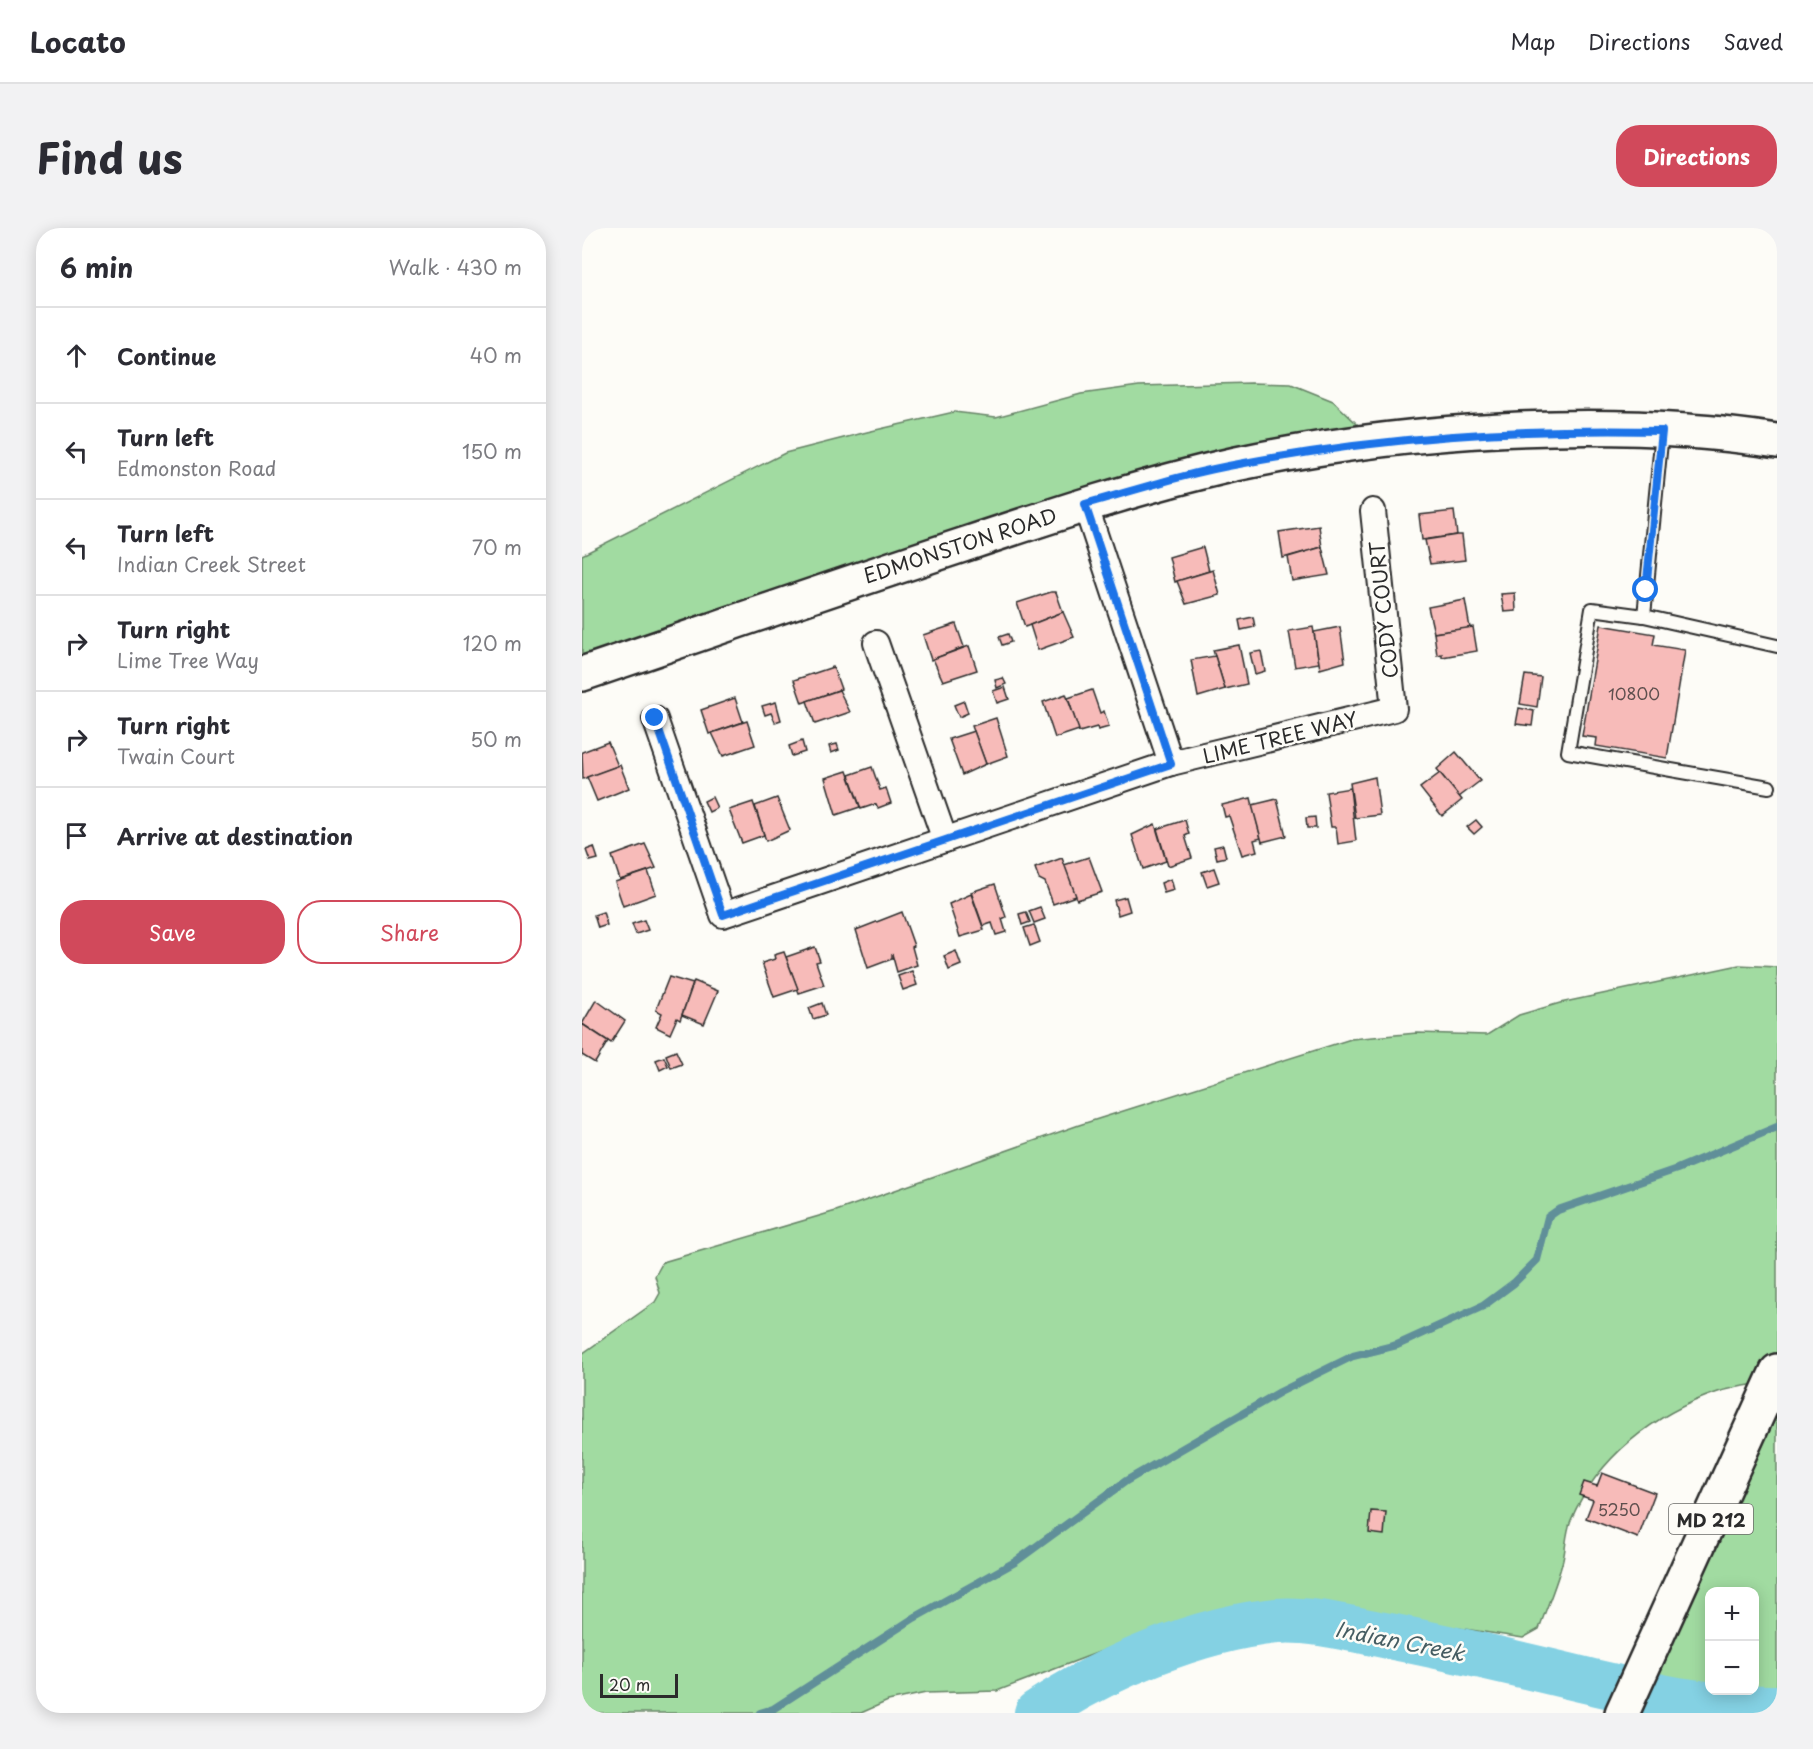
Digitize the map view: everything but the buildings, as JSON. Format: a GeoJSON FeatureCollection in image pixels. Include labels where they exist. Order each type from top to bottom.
{"type":"FeatureCollection","features":[{"type":"Feature","properties":{"kind":"main road","name":"EDMONSTON ROAD"},"geometry":{"type":"LineString","coordinates":[[582,674],[1085,504],[1237,464],[1364,443],[1549,429],[1662,431],[1777,441]]}},
{"type":"Feature","properties":{"kind":"main road","name":"MD 212"},"geometry":{"type":"LineString","coordinates":[[1622,1713],[1777,1371]]}},
{"type":"Feature","properties":{"kind":"street"},"geometry":{"type":"LineString","coordinates":[[1085,504],[1171,764]]}},
{"type":"Feature","properties":{"kind":"street","name":"CODY COURT"},"geometry":{"type":"LineString","coordinates":[[1373,511],[1394,709]]}},
{"type":"Feature","properties":{"kind":"street"},"geometry":{"type":"LineString","coordinates":[[876,642],[945,840]]}},
{"type":"Feature","properties":{"kind":"street","name":"LIME TREE WAY"},"geometry":{"type":"LineString","coordinates":[[655,718],[723,915],[1171,764],[1394,709]]}},
{"type":"Feature","properties":{"kind":"lane"},"geometry":{"type":"LineString","coordinates":[[1644,616],[1662,431]]}},
{"type":"Feature","properties":{"kind":"lane"},"geometry":{"type":"LineString","coordinates":[[1769,787],[1568,752],[1592,609],[1644,616],[1777,646]]}},
{"type":"Feature","properties":{"kind":"green space"},"geometry":{"type":"Polygon","coordinates":[[[1291,384],[1333,401],[1376,442],[1237,464],[582,674],[582,555],[785,453],[954,412],[996,417],[1081,394],[1139,386],[1291,384]]]}},
{"type":"Feature","properties":{"kind":"green space"},"geometry":{"type":"Polygon","coordinates":[[[1739,965],[1777,967],[1777,1713],[1622,1713],[1772,1381],[1724,1390],[1672,1412],[1651,1425],[1612,1458],[1582,1498],[1571,1520],[1561,1569],[1539,1629],[1523,1638],[1393,1618],[1278,1607],[1245,1608],[1170,1625],[997,1691],[926,1693],[888,1701],[861,1713],[582,1713],[582,1354],[655,1302],[660,1293],[655,1276],[663,1262],[836,1211],[1079,1125],[1351,1039],[1417,1033],[1487,1035],[1519,1015],[1560,1003],[1739,965]]]}},
{"type":"Feature","properties":{"kind":"waterway"},"geometry":{"type":"LineString","coordinates":[[760,1713],[773,1709],[914,1618],[1015,1562],[1126,1481],[1280,1392],[1353,1356],[1397,1345],[1483,1306],[1514,1283],[1537,1260],[1548,1217],[1558,1210],[1677,1169],[1777,1127]]}},
{"type":"Feature","properties":{"kind":"waterway","name":"Indian Creek"},"geometry":{"type":"LineString","coordinates":[[1037,1713],[1091,1681],[1152,1653],[1216,1632],[1277,1621],[1304,1621],[1333,1625],[1489,1657],[1659,1696],[1705,1704],[1777,1708]]}},
{"type":"Feature","properties":{"kind":"route"},"geometry":{"type":"LineString","coordinates":[[655,718],[723,915],[1171,764],[1085,504],[1237,464],[1364,443],[1482,432],[1560,429],[1662,431],[1646,590]]}}]}
